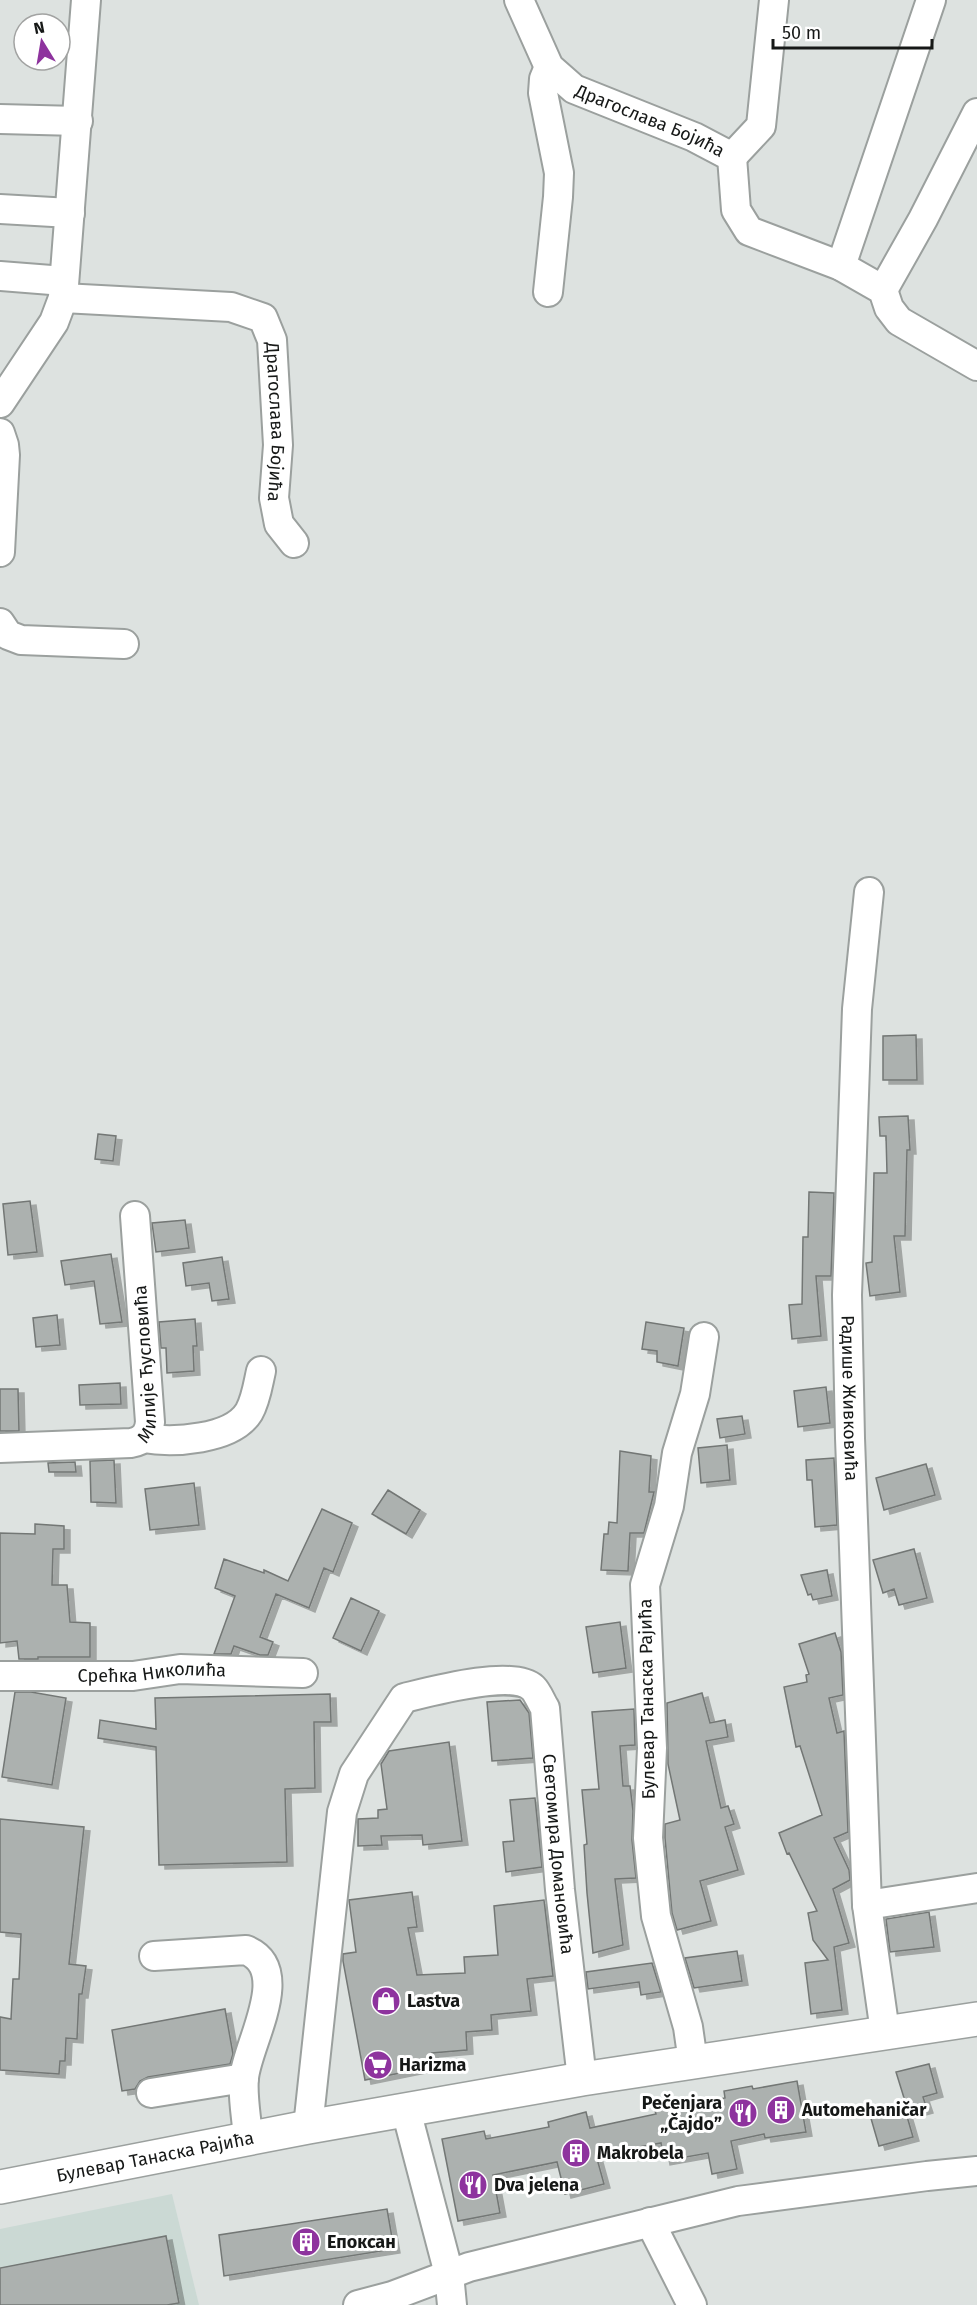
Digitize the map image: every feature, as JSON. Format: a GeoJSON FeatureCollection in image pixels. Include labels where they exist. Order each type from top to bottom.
{"type":"FeatureCollection","features":[{"type":"Feature","properties":{"kind":"main road","name":"Булевар Танаска Рајића"},"geometry":{"type":"LineString","coordinates":[[0,2187],[308,2127],[582,2079],[977,2019]]}},
{"type":"Feature","properties":{"kind":"street"},"geometry":{"type":"LineString","coordinates":[[0,403],[10,372],[54,322],[63,289],[86,0]]}},
{"type":"Feature","properties":{"kind":"street","name":"Драгослава Бојића"},"geometry":{"type":"LineString","coordinates":[[519,0],[549,68],[574,89],[694,136],[732,157],[736,210],[749,231],[841,266],[883,290]]}},
{"type":"Feature","properties":{"kind":"street"},"geometry":{"type":"LineString","coordinates":[[732,157],[761,126],[774,0]]}},
{"type":"Feature","properties":{"kind":"street"},"geometry":{"type":"LineString","coordinates":[[841,266],[932,0]]}},
{"type":"Feature","properties":{"kind":"street"},"geometry":{"type":"LineString","coordinates":[[548,292],[559,173],[543,93],[544,79],[549,68]]}},
{"type":"Feature","properties":{"kind":"street"},"geometry":{"type":"LineString","coordinates":[[977,112],[923,219],[883,290],[898,321],[977,366]]}},
{"type":"Feature","properties":{"kind":"street"},"geometry":{"type":"LineString","coordinates":[[0,118],[78,121]]}},
{"type":"Feature","properties":{"kind":"street"},"geometry":{"type":"LineString","coordinates":[[0,209],[70,213]]}},
{"type":"Feature","properties":{"kind":"street","name":"Драгослава Бојића"},"geometry":{"type":"LineString","coordinates":[[0,276],[63,289],[231,306],[263,318],[272,340],[278,445],[274,498],[279,524],[294,543]]}},
{"type":"Feature","properties":{"kind":"street"},"geometry":{"type":"LineString","coordinates":[[0,433],[4,445],[0,552]]}},
{"type":"Feature","properties":{"kind":"street"},"geometry":{"type":"LineString","coordinates":[[1,629],[21,640],[124,644]]}},
{"type":"Feature","properties":{"kind":"street","name":"Радише Живковића"},"geometry":{"type":"LineString","coordinates":[[869,892],[857,1009],[847,1295],[867,1905],[885,2032]]}},
{"type":"Feature","properties":{"kind":"street","name":"Милије Ћусловића"},"geometry":{"type":"LineString","coordinates":[[0,1448],[131,1443],[143,1438],[150,1428],[135,1216]]}},
{"type":"Feature","properties":{"kind":"street","name":"Булевар Танаска Рајића"},"geometry":{"type":"LineString","coordinates":[[693,2062],[688,2027],[656,1916],[650,1860],[648,1838],[652,1748],[645,1585],[669,1506],[676,1453],[695,1394],[704,1337]]}},
{"type":"Feature","properties":{"kind":"street"},"geometry":{"type":"LineString","coordinates":[[143,1438],[163,1442],[195,1438],[227,1430],[237,1425],[245,1418],[252,1405],[261,1371]]}},
{"type":"Feature","properties":{"kind":"street","name":"Срећка Николића"},"geometry":{"type":"LineString","coordinates":[[0,1676],[134,1676],[180,1669],[303,1673]]}},
{"type":"Feature","properties":{"kind":"street","name":"Светомира Домановића"},"geometry":{"type":"LineString","coordinates":[[308,2127],[342,1812],[354,1774],[404,1698],[477,1682],[520,1682],[532,1687],[545,1708],[560,1890],[582,2079]]}},
{"type":"Feature","properties":{"kind":"street"},"geometry":{"type":"LineString","coordinates":[[867,1905],[977,1888]]}},
{"type":"Feature","properties":{"kind":"street"},"geometry":{"type":"LineString","coordinates":[[154,1956],[246,1950],[254,1953],[266,1971],[268,1991],[244,2078],[248,2139]]}},
{"type":"Feature","properties":{"kind":"street"},"geometry":{"type":"LineString","coordinates":[[151,2093],[244,2078]]}},
{"type":"Feature","properties":{"kind":"street"},"geometry":{"type":"LineString","coordinates":[[406,2110],[449,2274],[452,2305]]}},
{"type":"Feature","properties":{"kind":"street"},"geometry":{"type":"LineString","coordinates":[[358,2305],[392,2296],[491,2261],[738,2201],[977,2171]]}},
{"type":"Feature","properties":{"kind":"street"},"geometry":{"type":"LineString","coordinates":[[650,2222],[692,2305]]}},
{"type":"Feature","properties":{"kind":"shaded area"},"geometry":{"type":"Polygon","coordinates":[[[172,2194],[199,2305],[0,2305],[0,2229],[172,2194]]]}},
{"type":"Feature","properties":{"kind":"building"},"geometry":{"type":"Polygon","coordinates":[[[916,1035],[917,1080],[883,1080],[883,1036],[916,1035]]]}},
{"type":"Feature","properties":{"kind":"building"},"geometry":{"type":"Polygon","coordinates":[[[908,1116],[910,1150],[907,1150],[905,1236],[894,1236],[900,1292],[870,1296],[866,1263],[872,1262],[874,1173],[887,1173],[886,1136],[880,1136],[879,1117],[908,1116]]]}},
{"type":"Feature","properties":{"kind":"building"},"geometry":{"type":"Polygon","coordinates":[[[98,1134],[116,1136],[113,1161],[95,1159],[98,1134]]]}},
{"type":"Feature","properties":{"kind":"building"},"geometry":{"type":"Polygon","coordinates":[[[809,1192],[834,1193],[831,1276],[816,1276],[821,1336],[792,1339],[789,1305],[802,1304],[803,1237],[808,1237],[809,1192]]]}},
{"type":"Feature","properties":{"kind":"building"},"geometry":{"type":"Polygon","coordinates":[[[30,1201],[37,1252],[8,1255],[3,1204],[30,1201]]]}},
{"type":"Feature","properties":{"kind":"building"},"geometry":{"type":"Polygon","coordinates":[[[185,1220],[189,1248],[156,1252],[152,1223],[185,1220]]]}},
{"type":"Feature","properties":{"kind":"building"},"geometry":{"type":"Polygon","coordinates":[[[111,1254],[122,1322],[100,1324],[94,1281],[65,1285],[61,1261],[111,1254]]]}},
{"type":"Feature","properties":{"kind":"building"},"geometry":{"type":"Polygon","coordinates":[[[222,1257],[229,1299],[212,1301],[209,1283],[186,1286],[183,1263],[222,1257]]]}},
{"type":"Feature","properties":{"kind":"building"},"geometry":{"type":"Polygon","coordinates":[[[57,1315],[60,1345],[36,1347],[33,1318],[57,1315]]]}},
{"type":"Feature","properties":{"kind":"building"},"geometry":{"type":"Polygon","coordinates":[[[195,1319],[197,1346],[193,1346],[194,1371],[167,1373],[166,1348],[161,1348],[159,1322],[195,1319]]]}},
{"type":"Feature","properties":{"kind":"building"},"geometry":{"type":"Polygon","coordinates":[[[646,1322],[684,1328],[678,1366],[657,1362],[657,1351],[642,1349],[646,1322]]]}},
{"type":"Feature","properties":{"kind":"building"},"geometry":{"type":"Polygon","coordinates":[[[120,1383],[121,1404],[80,1405],[79,1385],[120,1383]]]}},
{"type":"Feature","properties":{"kind":"building"},"geometry":{"type":"Polygon","coordinates":[[[826,1387],[830,1423],[798,1427],[794,1391],[826,1387]]]}},
{"type":"Feature","properties":{"kind":"building"},"geometry":{"type":"Polygon","coordinates":[[[0,1389],[18,1389],[19,1431],[0,1431],[0,1389]]]}},
{"type":"Feature","properties":{"kind":"building"},"geometry":{"type":"Polygon","coordinates":[[[742,1416],[745,1434],[720,1438],[717,1419],[742,1416]]]}},
{"type":"Feature","properties":{"kind":"building"},"geometry":{"type":"Polygon","coordinates":[[[727,1445],[730,1480],[701,1483],[698,1448],[727,1445]]]}},
{"type":"Feature","properties":{"kind":"building"},"geometry":{"type":"Polygon","coordinates":[[[620,1451],[651,1456],[649,1492],[654,1492],[644,1533],[630,1533],[628,1571],[601,1570],[604,1534],[608,1534],[609,1522],[617,1523],[620,1451]]]}},
{"type":"Feature","properties":{"kind":"building"},"geometry":{"type":"Polygon","coordinates":[[[834,1458],[837,1525],[815,1527],[812,1480],[807,1480],[806,1460],[834,1458]]]}},
{"type":"Feature","properties":{"kind":"building"},"geometry":{"type":"Polygon","coordinates":[[[114,1460],[116,1503],[91,1502],[90,1461],[114,1460]]]}},
{"type":"Feature","properties":{"kind":"building"},"geometry":{"type":"Polygon","coordinates":[[[75,1462],[76,1472],[49,1472],[48,1463],[75,1462]]]}},
{"type":"Feature","properties":{"kind":"building"},"geometry":{"type":"Polygon","coordinates":[[[926,1464],[935,1495],[884,1510],[876,1478],[926,1464]]]}},
{"type":"Feature","properties":{"kind":"building"},"geometry":{"type":"Polygon","coordinates":[[[194,1483],[199,1525],[150,1530],[145,1489],[194,1483]]]}},
{"type":"Feature","properties":{"kind":"building"},"geometry":{"type":"Polygon","coordinates":[[[388,1490],[420,1510],[406,1534],[372,1514],[388,1490]]]}},
{"type":"Feature","properties":{"kind":"building"},"geometry":{"type":"Polygon","coordinates":[[[322,1509],[352,1523],[333,1572],[324,1568],[309,1608],[276,1594],[260,1637],[273,1642],[268,1655],[260,1655],[234,1646],[231,1654],[214,1654],[235,1596],[215,1588],[224,1559],[264,1573],[264,1570],[288,1581],[322,1509]]]}},
{"type":"Feature","properties":{"kind":"building"},"geometry":{"type":"Polygon","coordinates":[[[35,1524],[64,1526],[64,1549],[53,1549],[52,1585],[67,1585],[70,1622],[90,1623],[90,1657],[19,1659],[17,1641],[0,1643],[0,1533],[35,1534],[35,1524]]]}},
{"type":"Feature","properties":{"kind":"building"},"geometry":{"type":"Polygon","coordinates":[[[914,1549],[927,1598],[899,1605],[894,1589],[883,1593],[873,1560],[914,1549]]]}},
{"type":"Feature","properties":{"kind":"building"},"geometry":{"type":"Polygon","coordinates":[[[827,1570],[832,1596],[813,1600],[811,1594],[808,1595],[801,1575],[827,1570]]]}},
{"type":"Feature","properties":{"kind":"building"},"geometry":{"type":"Polygon","coordinates":[[[351,1598],[379,1611],[361,1651],[333,1638],[351,1598]]]}},
{"type":"Feature","properties":{"kind":"building"},"geometry":{"type":"Polygon","coordinates":[[[620,1622],[626,1668],[593,1673],[586,1627],[620,1622]]]}},
{"type":"Feature","properties":{"kind":"building"},"geometry":{"type":"Polygon","coordinates":[[[835,1633],[841,1652],[843,1695],[829,1698],[837,1733],[844,1731],[848,1832],[834,1838],[849,1870],[850,1880],[833,1889],[849,1943],[834,1947],[842,2010],[811,2014],[805,1963],[828,1960],[813,1940],[808,1913],[817,1911],[789,1853],[787,1854],[779,1833],[822,1815],[800,1746],[796,1747],[784,1687],[807,1682],[806,1675],[809,1674],[799,1644],[835,1633]]]}},
{"type":"Feature","properties":{"kind":"building"},"geometry":{"type":"Polygon","coordinates":[[[15,1692],[31,1692],[66,1698],[52,1785],[2,1777],[15,1692]]]}},
{"type":"Feature","properties":{"kind":"building"},"geometry":{"type":"Polygon","coordinates":[[[702,1693],[710,1723],[725,1720],[728,1737],[706,1741],[721,1808],[728,1806],[734,1824],[725,1827],[738,1870],[700,1881],[711,1921],[677,1930],[672,1913],[665,1838],[665,1824],[680,1820],[668,1764],[667,1703],[702,1693]]]}},
{"type":"Feature","properties":{"kind":"building"},"geometry":{"type":"Polygon","coordinates":[[[330,1694],[331,1722],[314,1722],[315,1788],[285,1789],[287,1862],[159,1865],[156,1747],[98,1738],[100,1720],[156,1729],[155,1698],[330,1694]]]}},
{"type":"Feature","properties":{"kind":"building"},"geometry":{"type":"Polygon","coordinates":[[[520,1700],[529,1713],[533,1758],[492,1761],[487,1702],[520,1700]]]}},
{"type":"Feature","properties":{"kind":"building"},"geometry":{"type":"Polygon","coordinates":[[[634,1709],[635,1745],[620,1746],[623,1786],[630,1786],[636,1878],[615,1879],[623,1945],[593,1953],[587,1893],[584,1845],[587,1844],[582,1790],[599,1789],[592,1712],[634,1709]]]}},
{"type":"Feature","properties":{"kind":"building"},"geometry":{"type":"Polygon","coordinates":[[[449,1742],[462,1841],[423,1845],[422,1835],[381,1836],[382,1845],[358,1846],[358,1819],[378,1818],[378,1810],[387,1809],[381,1764],[389,1751],[449,1742]]]}},
{"type":"Feature","properties":{"kind":"building"},"geometry":{"type":"Polygon","coordinates":[[[535,1798],[542,1867],[506,1872],[503,1842],[514,1841],[510,1800],[535,1798]]]}},
{"type":"Feature","properties":{"kind":"building"},"geometry":{"type":"Polygon","coordinates":[[[0,1819],[84,1827],[69,1964],[86,1966],[82,1994],[79,1994],[77,2039],[66,2038],[65,2061],[60,2061],[59,2074],[0,2070],[0,2017],[11,2019],[13,1979],[19,1979],[21,1934],[0,1932],[0,1819]]]}},
{"type":"Feature","properties":{"kind":"building"},"geometry":{"type":"Polygon","coordinates":[[[412,1892],[417,1927],[408,1928],[417,1975],[465,1973],[464,1957],[498,1955],[494,1906],[544,1900],[553,1976],[527,1979],[531,2011],[491,2015],[492,2030],[466,2032],[467,2050],[432,2053],[435,2066],[365,2080],[343,1961],[343,1954],[356,1952],[349,1900],[412,1892]]]}},
{"type":"Feature","properties":{"kind":"building"},"geometry":{"type":"Polygon","coordinates":[[[929,1912],[934,1947],[890,1952],[886,1919],[929,1912]]]}},
{"type":"Feature","properties":{"kind":"building"},"geometry":{"type":"Polygon","coordinates":[[[737,1951],[742,1981],[694,1988],[685,1958],[737,1951]]]}},
{"type":"Feature","properties":{"kind":"building"},"geometry":{"type":"Polygon","coordinates":[[[652,1963],[661,1992],[641,1995],[639,1982],[588,1989],[586,1972],[652,1963]]]}},
{"type":"Feature","properties":{"kind":"building"},"geometry":{"type":"Polygon","coordinates":[[[225,2009],[233,2054],[230,2064],[148,2077],[140,2081],[135,2089],[122,2091],[112,2030],[225,2009]]]}},
{"type":"Feature","properties":{"kind":"building"},"geometry":{"type":"Polygon","coordinates":[[[929,2064],[937,2093],[923,2097],[927,2109],[909,2114],[896,2072],[929,2064]]]}},
{"type":"Feature","properties":{"kind":"building"},"geometry":{"type":"Polygon","coordinates":[[[797,2081],[806,2132],[765,2138],[764,2134],[731,2141],[737,2169],[712,2174],[708,2153],[664,2161],[661,2143],[596,2155],[604,2184],[565,2194],[557,2162],[493,2175],[500,2213],[458,2221],[442,2139],[484,2131],[486,2139],[549,2127],[548,2122],[586,2112],[590,2128],[656,2114],[655,2111],[725,2098],[724,2091],[752,2086],[753,2089],[797,2081]]]}},
{"type":"Feature","properties":{"kind":"building"},"geometry":{"type":"Polygon","coordinates":[[[904,2106],[913,2137],[879,2146],[870,2115],[904,2106]]]}},
{"type":"Feature","properties":{"kind":"building","name":"Епоксан"},"geometry":{"type":"Polygon","coordinates":[[[387,2209],[394,2249],[224,2276],[219,2235],[387,2209]]]}},
{"type":"Feature","properties":{"kind":"building"},"geometry":{"type":"Polygon","coordinates":[[[166,2236],[179,2303],[167,2305],[0,2305],[0,2268],[166,2236]]]}},
{"type":"Feature","properties":{"kind":"place","name":"Lastva"},"geometry":{"type":"Point","coordinates":[386,2001]}},
{"type":"Feature","properties":{"kind":"place","name":"Harizma"},"geometry":{"type":"Point","coordinates":[378,2065]}},
{"type":"Feature","properties":{"kind":"place","name":"Automehaničar"},"geometry":{"type":"Point","coordinates":[781,2110]}},
{"type":"Feature","properties":{"kind":"place","name":"Pečenjara „Čajdo”"},"geometry":{"type":"Point","coordinates":[743,2113]}},
{"type":"Feature","properties":{"kind":"place","name":"Makrobela"},"geometry":{"type":"Point","coordinates":[576,2153]}},
{"type":"Feature","properties":{"kind":"place","name":"Dva jelena"},"geometry":{"type":"Point","coordinates":[473,2185]}},
{"type":"Feature","properties":{"kind":"place","name":"Епоксан"},"geometry":{"type":"Point","coordinates":[306,2242]}}]}
